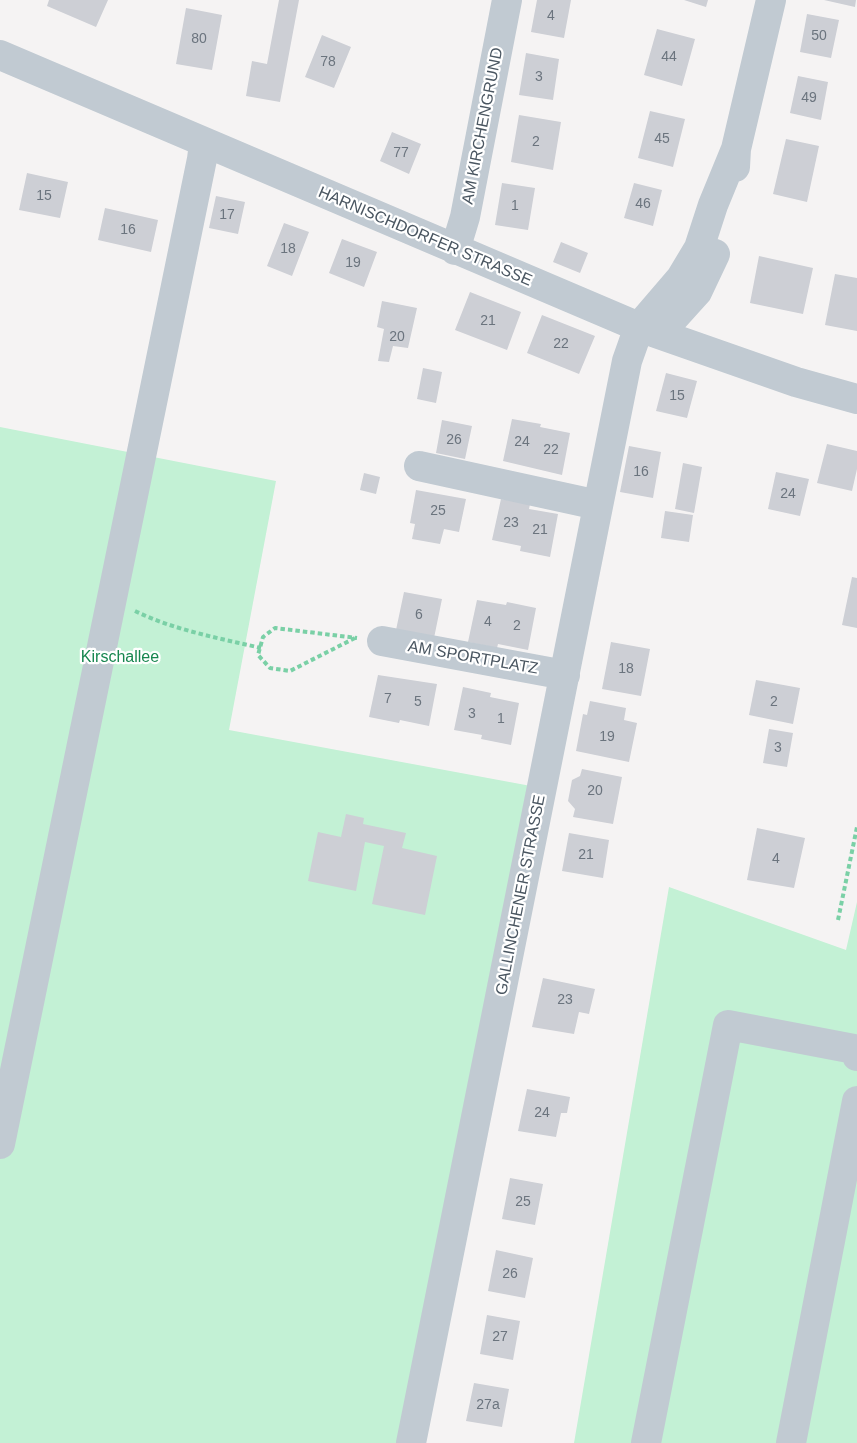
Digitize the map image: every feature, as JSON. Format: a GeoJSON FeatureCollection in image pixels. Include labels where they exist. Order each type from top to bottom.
{"type":"FeatureCollection","features":[{"type":"Feature","properties":{"kind":"street","name":"AM KIRCHENGRUND"},"geometry":{"type":"LineString","coordinates":[[455,250],[465,217],[507,0]]}},
{"type":"Feature","properties":{"kind":"street"},"geometry":{"type":"LineString","coordinates":[[641,338],[699,248],[713,205],[736,149],[771,0]]}},
{"type":"Feature","properties":{"kind":"street","name":"HARNISCHDORFER STRASSE"},"geometry":{"type":"LineString","coordinates":[[0,56],[455,250],[641,338],[857,399]]}},
{"type":"Feature","properties":{"kind":"street"},"geometry":{"type":"LineString","coordinates":[[0,1144],[204,143]]}},
{"type":"Feature","properties":{"kind":"street","name":"GALLINCHENER STRASSE"},"geometry":{"type":"LineString","coordinates":[[411,1443],[627,362],[641,338]]}},
{"type":"Feature","properties":{"kind":"street"},"geometry":{"type":"LineString","coordinates":[[419,466],[598,505]]}},
{"type":"Feature","properties":{"kind":"street","name":"AM SPORTPLATZ"},"geometry":{"type":"LineString","coordinates":[[368,639],[565,675]]}},
{"type":"Feature","properties":{"kind":"street"},"geometry":{"type":"LineString","coordinates":[[646,1443],[729,1025],[854,1049],[857,1056]]}},
{"type":"Feature","properties":{"kind":"street"},"geometry":{"type":"LineString","coordinates":[[791,1443],[857,1101]]}},
{"type":"Feature","properties":{"kind":"path"},"geometry":{"type":"LineString","coordinates":[[112,599],[156,621],[206,636],[261,648]]}},
{"type":"Feature","properties":{"kind":"path"},"geometry":{"type":"LineString","coordinates":[[275,628],[368,639],[290,671],[270,668],[258,655],[263,637],[275,628]]}},
{"type":"Feature","properties":{"kind":"path"},"geometry":{"type":"LineString","coordinates":[[838,920],[857,827]]}},
{"type":"Feature","properties":{"kind":"green space","name":"Kirschallee"},"geometry":{"type":"Polygon","coordinates":[[[0,427],[276,481],[229,730],[531,786],[400,1443],[0,1443],[0,427]]]}},
{"type":"Feature","properties":{"kind":"green space"},"geometry":{"type":"Polygon","coordinates":[[[669,887],[846,950],[857,902],[857,1443],[574,1443],[669,887]]]}},
{"type":"Feature","properties":{"kind":"building"},"geometry":{"type":"Polygon","coordinates":[[[49,0],[108,0],[96,27],[47,6],[49,0]]]}},
{"type":"Feature","properties":{"kind":"building"},"geometry":{"type":"Polygon","coordinates":[[[279,0],[299,0],[280,102],[246,96],[252,61],[267,64],[279,0]]]}},
{"type":"Feature","properties":{"kind":"building"},"geometry":{"type":"Polygon","coordinates":[[[537,0],[571,0],[564,38],[531,32],[537,0]]]}},
{"type":"Feature","properties":{"kind":"building"},"geometry":{"type":"Polygon","coordinates":[[[684,0],[708,0],[706,7],[684,0]]]}},
{"type":"Feature","properties":{"kind":"building"},"geometry":{"type":"Polygon","coordinates":[[[824,0],[856,0],[855,7],[824,0]]]}},
{"type":"Feature","properties":{"kind":"building"},"geometry":{"type":"Polygon","coordinates":[[[186,8],[222,15],[212,70],[176,64],[186,8]]]}},
{"type":"Feature","properties":{"kind":"building"},"geometry":{"type":"Polygon","coordinates":[[[807,14],[839,20],[831,58],[800,52],[807,14]]]}},
{"type":"Feature","properties":{"kind":"building"},"geometry":{"type":"Polygon","coordinates":[[[657,29],[695,39],[682,86],[644,75],[657,29]]]}},
{"type":"Feature","properties":{"kind":"building"},"geometry":{"type":"Polygon","coordinates":[[[322,35],[351,47],[334,88],[305,77],[322,35]]]}},
{"type":"Feature","properties":{"kind":"building"},"geometry":{"type":"Polygon","coordinates":[[[526,53],[559,59],[553,100],[519,95],[526,53]]]}},
{"type":"Feature","properties":{"kind":"building"},"geometry":{"type":"Polygon","coordinates":[[[798,76],[828,82],[821,120],[790,113],[798,76]]]}},
{"type":"Feature","properties":{"kind":"building"},"geometry":{"type":"Polygon","coordinates":[[[650,111],[685,119],[673,167],[638,158],[650,111]]]}},
{"type":"Feature","properties":{"kind":"building"},"geometry":{"type":"Polygon","coordinates":[[[519,115],[561,122],[553,170],[511,162],[519,115]]]}},
{"type":"Feature","properties":{"kind":"building"},"geometry":{"type":"Polygon","coordinates":[[[392,132],[421,144],[409,174],[380,161],[392,132]]]}},
{"type":"Feature","properties":{"kind":"building"},"geometry":{"type":"Polygon","coordinates":[[[786,139],[819,146],[807,202],[773,194],[786,139]]]}},
{"type":"Feature","properties":{"kind":"building"},"geometry":{"type":"Polygon","coordinates":[[[27,173],[68,182],[60,218],[19,210],[27,173]]]}},
{"type":"Feature","properties":{"kind":"building"},"geometry":{"type":"Polygon","coordinates":[[[502,183],[535,188],[528,230],[495,225],[502,183]]]}},
{"type":"Feature","properties":{"kind":"building"},"geometry":{"type":"Polygon","coordinates":[[[634,183],[662,190],[653,226],[624,218],[634,183]]]}},
{"type":"Feature","properties":{"kind":"building"},"geometry":{"type":"Polygon","coordinates":[[[216,196],[245,202],[238,234],[209,228],[216,196]]]}},
{"type":"Feature","properties":{"kind":"building"},"geometry":{"type":"Polygon","coordinates":[[[105,208],[158,220],[151,252],[98,240],[105,208]]]}},
{"type":"Feature","properties":{"kind":"building"},"geometry":{"type":"Polygon","coordinates":[[[284,223],[309,232],[292,276],[267,266],[284,223]]]}},
{"type":"Feature","properties":{"kind":"building"},"geometry":{"type":"Polygon","coordinates":[[[342,239],[377,252],[364,287],[329,273],[342,239]]]}},
{"type":"Feature","properties":{"kind":"building"},"geometry":{"type":"Polygon","coordinates":[[[561,242],[588,253],[580,273],[553,262],[561,242]]]}},
{"type":"Feature","properties":{"kind":"building"},"geometry":{"type":"Polygon","coordinates":[[[759,256],[813,268],[803,314],[750,303],[759,256]]]}},
{"type":"Feature","properties":{"kind":"building"},"geometry":{"type":"Polygon","coordinates":[[[835,274],[857,278],[857,331],[825,325],[835,274]]]}},
{"type":"Feature","properties":{"kind":"building"},"geometry":{"type":"Polygon","coordinates":[[[470,292],[521,312],[507,350],[455,330],[470,292]]]}},
{"type":"Feature","properties":{"kind":"building"},"geometry":{"type":"Polygon","coordinates":[[[382,301],[417,308],[408,348],[393,346],[389,362],[378,361],[384,329],[377,327],[382,301]]]}},
{"type":"Feature","properties":{"kind":"building"},"geometry":{"type":"Polygon","coordinates":[[[542,315],[595,336],[579,374],[527,353],[542,315]]]}},
{"type":"Feature","properties":{"kind":"building"},"geometry":{"type":"Polygon","coordinates":[[[423,368],[442,372],[436,403],[417,399],[423,368]]]}},
{"type":"Feature","properties":{"kind":"building"},"geometry":{"type":"Polygon","coordinates":[[[666,373],[697,381],[687,418],[656,411],[666,373]]]}},
{"type":"Feature","properties":{"kind":"building"},"geometry":{"type":"Polygon","coordinates":[[[512,419],[541,424],[540,427],[570,433],[562,475],[503,461],[512,419]]]}},
{"type":"Feature","properties":{"kind":"building"},"geometry":{"type":"Polygon","coordinates":[[[442,420],[472,426],[465,459],[436,453],[442,420]]]}},
{"type":"Feature","properties":{"kind":"building"},"geometry":{"type":"Polygon","coordinates":[[[827,444],[857,451],[857,469],[852,491],[817,483],[827,444]]]}},
{"type":"Feature","properties":{"kind":"building"},"geometry":{"type":"Polygon","coordinates":[[[629,446],[661,452],[653,498],[620,492],[629,446]]]}},
{"type":"Feature","properties":{"kind":"building"},"geometry":{"type":"Polygon","coordinates":[[[683,463],[702,467],[694,513],[675,509],[683,463]]]}},
{"type":"Feature","properties":{"kind":"building"},"geometry":{"type":"Polygon","coordinates":[[[776,472],[809,479],[800,516],[768,509],[776,472]]]}},
{"type":"Feature","properties":{"kind":"building"},"geometry":{"type":"Polygon","coordinates":[[[364,473],[380,477],[376,494],[360,490],[364,473]]]}},
{"type":"Feature","properties":{"kind":"building"},"geometry":{"type":"Polygon","coordinates":[[[416,490],[466,499],[459,532],[444,529],[440,544],[412,539],[415,524],[410,523],[416,490]]]}},
{"type":"Feature","properties":{"kind":"building"},"geometry":{"type":"Polygon","coordinates":[[[501,499],[530,504],[529,509],[558,514],[550,557],[520,551],[521,546],[492,540],[501,499]]]}},
{"type":"Feature","properties":{"kind":"building"},"geometry":{"type":"Polygon","coordinates":[[[665,511],[693,515],[689,542],[661,538],[665,511]]]}},
{"type":"Feature","properties":{"kind":"building"},"geometry":{"type":"Polygon","coordinates":[[[852,577],[857,578],[857,628],[842,625],[852,577]]]}},
{"type":"Feature","properties":{"kind":"building"},"geometry":{"type":"Polygon","coordinates":[[[404,592],[442,599],[434,638],[396,630],[404,592]]]}},
{"type":"Feature","properties":{"kind":"building"},"geometry":{"type":"Polygon","coordinates":[[[477,600],[506,605],[507,602],[536,608],[528,650],[498,644],[497,648],[468,642],[477,600]]]}},
{"type":"Feature","properties":{"kind":"building"},"geometry":{"type":"Polygon","coordinates":[[[611,642],[650,649],[641,696],[602,689],[611,642]]]}},
{"type":"Feature","properties":{"kind":"building"},"geometry":{"type":"Polygon","coordinates":[[[378,675],[437,684],[429,726],[369,717],[378,675]]]}},
{"type":"Feature","properties":{"kind":"building"},"geometry":{"type":"Polygon","coordinates":[[[756,680],[800,688],[793,724],[749,715],[756,680]]]}},
{"type":"Feature","properties":{"kind":"building"},"geometry":{"type":"Polygon","coordinates":[[[463,687],[491,693],[490,697],[519,703],[511,745],[481,739],[482,735],[454,730],[463,687]]]}},
{"type":"Feature","properties":{"kind":"building"},"geometry":{"type":"Polygon","coordinates":[[[590,701],[626,708],[624,720],[637,723],[629,762],[576,751],[583,714],[587,715],[590,701]]]}},
{"type":"Feature","properties":{"kind":"building"},"geometry":{"type":"Polygon","coordinates":[[[769,729],[793,733],[787,767],[763,763],[769,729]]]}},
{"type":"Feature","properties":{"kind":"building"},"geometry":{"type":"Polygon","coordinates":[[[582,769],[622,777],[613,824],[573,817],[575,809],[568,801],[572,780],[580,776],[582,769]]]}},
{"type":"Feature","properties":{"kind":"building"},"geometry":{"type":"Polygon","coordinates":[[[346,814],[364,818],[363,824],[406,833],[402,848],[437,856],[425,915],[372,904],[384,846],[365,842],[356,891],[308,881],[318,832],[341,837],[346,814]]]}},
{"type":"Feature","properties":{"kind":"building"},"geometry":{"type":"Polygon","coordinates":[[[757,828],[805,838],[794,888],[747,880],[757,828]]]}},
{"type":"Feature","properties":{"kind":"building"},"geometry":{"type":"Polygon","coordinates":[[[569,833],[609,840],[603,878],[562,871],[569,833]]]}},
{"type":"Feature","properties":{"kind":"building"},"geometry":{"type":"Polygon","coordinates":[[[543,978],[595,989],[589,1014],[579,1012],[574,1034],[532,1027],[543,978]]]}},
{"type":"Feature","properties":{"kind":"building"},"geometry":{"type":"Polygon","coordinates":[[[527,1089],[570,1097],[567,1113],[561,1113],[556,1137],[518,1131],[527,1089]]]}},
{"type":"Feature","properties":{"kind":"building"},"geometry":{"type":"Polygon","coordinates":[[[510,1178],[543,1184],[535,1225],[502,1219],[510,1178]]]}},
{"type":"Feature","properties":{"kind":"building"},"geometry":{"type":"Polygon","coordinates":[[[496,1250],[533,1258],[525,1298],[488,1291],[496,1250]]]}},
{"type":"Feature","properties":{"kind":"building"},"geometry":{"type":"Polygon","coordinates":[[[487,1315],[520,1321],[513,1360],[480,1354],[487,1315]]]}},
{"type":"Feature","properties":{"kind":"building"},"geometry":{"type":"Polygon","coordinates":[[[474,1383],[509,1389],[502,1427],[466,1421],[474,1383]]]}}]}
